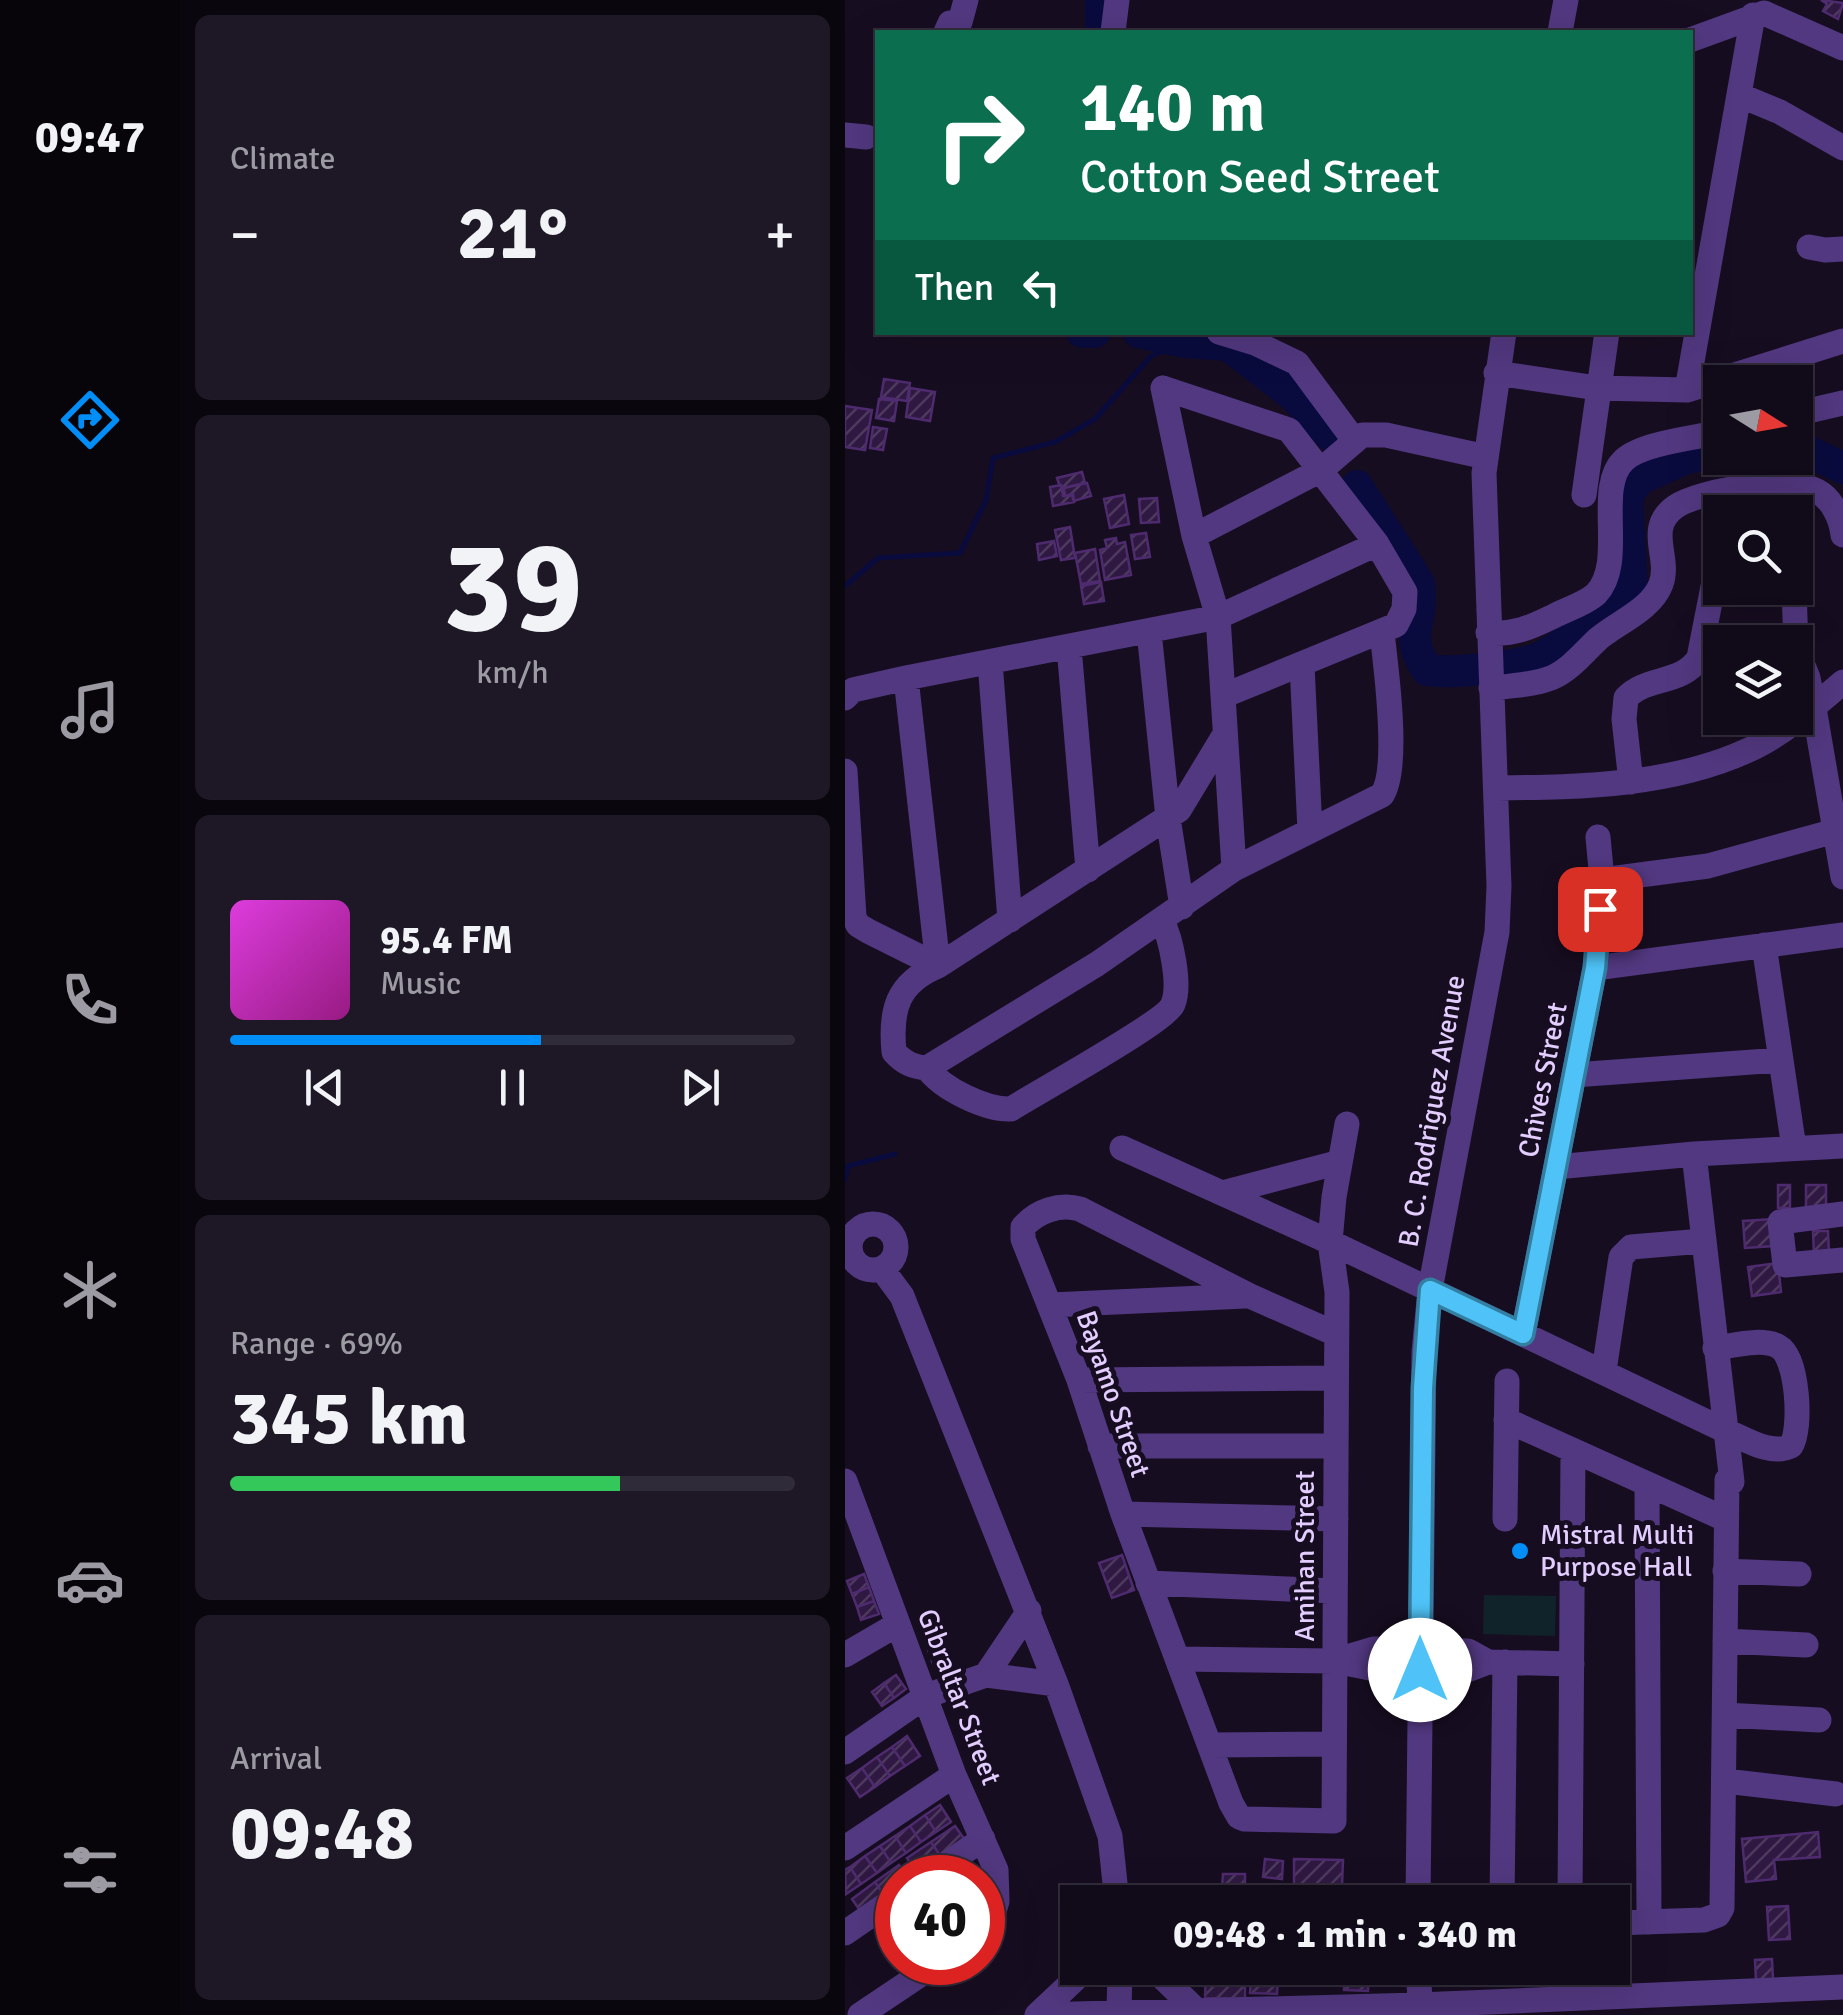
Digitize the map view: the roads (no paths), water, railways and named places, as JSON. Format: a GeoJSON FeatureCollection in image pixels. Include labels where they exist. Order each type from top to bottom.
{"type":"FeatureCollection","features":[{"type":"Feature","properties":{"kind":"street"},"geometry":{"type":"LineString","coordinates":[[947,30],[950,23],[960,22],[966,0]]}},
{"type":"Feature","properties":{"kind":"street"},"geometry":{"type":"LineString","coordinates":[[1113,30],[1117,0]]}},
{"type":"Feature","properties":{"kind":"street"},"geometry":{"type":"LineString","coordinates":[[1560,30],[1566,0]]}},
{"type":"Feature","properties":{"kind":"street"},"geometry":{"type":"LineString","coordinates":[[1693,39],[1764,13],[1843,48]]}},
{"type":"Feature","properties":{"kind":"street"},"geometry":{"type":"LineString","coordinates":[[1687,390],[1753,15]]}},
{"type":"Feature","properties":{"kind":"street"},"geometry":{"type":"LineString","coordinates":[[1739,94],[1781,112],[1843,148]]}},
{"type":"Feature","properties":{"kind":"street"},"geometry":{"type":"LineString","coordinates":[[1809,247],[1843,249]]}},
{"type":"Feature","properties":{"kind":"street"},"geometry":{"type":"LineString","coordinates":[[1230,335],[1255,342],[1297,363],[1354,440]]}},
{"type":"Feature","properties":{"kind":"street","name":"B. C. Rodriguez Avenue"},"geometry":{"type":"LineString","coordinates":[[1418,1885],[1423,1388],[1430,1290],[1497,932],[1499,886],[1486,456],[1504,335]]}},
{"type":"Feature","properties":{"kind":"street"},"geometry":{"type":"LineString","coordinates":[[1583,495],[1606,335]]}},
{"type":"Feature","properties":{"kind":"street"},"geometry":{"type":"LineString","coordinates":[[1496,373],[1597,388],[1687,390],[1843,341]]}},
{"type":"Feature","properties":{"kind":"street"},"geometry":{"type":"LineString","coordinates":[[1223,696],[1382,633],[1396,625],[1406,601],[1405,592],[1377,544],[1289,430],[1163,388],[1194,536],[1217,618],[1234,869]]}},
{"type":"Feature","properties":{"kind":"street"},"geometry":{"type":"LineString","coordinates":[[1813,410],[1843,403]]}},
{"type":"Feature","properties":{"kind":"street"},"geometry":{"type":"LineString","coordinates":[[1194,536],[1321,470],[1354,440],[1372,434],[1486,456]]}},
{"type":"Feature","properties":{"kind":"street"},"geometry":{"type":"LineString","coordinates":[[1489,635],[1516,634],[1594,596],[1604,583],[1609,562],[1613,476],[1621,462],[1636,452],[1703,436]]}},
{"type":"Feature","properties":{"kind":"street"},"geometry":{"type":"LineString","coordinates":[[1491,685],[1553,677],[1637,612],[1659,589],[1663,574],[1658,534],[1665,517],[1677,505],[1717,493],[1792,484],[1815,490],[1833,504],[1843,535]]}},
{"type":"Feature","properties":{"kind":"street"},"geometry":{"type":"LineString","coordinates":[[845,698],[853,690],[905,678],[1217,618],[1377,544]]}},
{"type":"Feature","properties":{"kind":"street"},"geometry":{"type":"LineString","coordinates":[[1631,782],[1624,719],[1626,698],[1639,688],[1693,668],[1699,658],[1709,605]]}},
{"type":"Feature","properties":{"kind":"street"},"geometry":{"type":"LineString","coordinates":[[1795,605],[1796,648],[1808,678],[1843,878]]}},
{"type":"Feature","properties":{"kind":"street"},"geometry":{"type":"LineString","coordinates":[[1149,631],[1169,818],[1175,1002],[1167,1014],[1145,1029],[1011,1109],[999,1110],[943,1084],[927,1068],[902,1061],[894,1052],[895,1014],[900,995],[910,980],[1169,818],[1189,798],[1225,734]]}},
{"type":"Feature","properties":{"kind":"street"},"geometry":{"type":"LineString","coordinates":[[927,1068],[1172,914],[1234,869],[1376,799],[1386,790],[1389,698],[1382,633]]}},
{"type":"Feature","properties":{"kind":"street"},"geometry":{"type":"LineString","coordinates":[[1069,646],[1088,870]]}},
{"type":"Feature","properties":{"kind":"street"},"geometry":{"type":"LineString","coordinates":[[990,662],[1010,920]]}},
{"type":"Feature","properties":{"kind":"street"},"geometry":{"type":"LineString","coordinates":[[1302,665],[1310,830]]}},
{"type":"Feature","properties":{"kind":"street"},"geometry":{"type":"LineString","coordinates":[[905,678],[938,966]]}},
{"type":"Feature","properties":{"kind":"street"},"geometry":{"type":"LineString","coordinates":[[1495,788],[1631,782],[1727,759],[1759,745],[1814,708],[1843,682]]}},
{"type":"Feature","properties":{"kind":"street"},"geometry":{"type":"LineString","coordinates":[[845,771],[858,925],[938,966]]}},
{"type":"Feature","properties":{"kind":"street"},"geometry":{"type":"LineString","coordinates":[[1603,880],[1709,866],[1835,832]]}},
{"type":"Feature","properties":{"kind":"street","name":"Chives Street"},"geometry":{"type":"LineString","coordinates":[[1523,1334],[1595,968],[1603,880],[1598,836]]}},
{"type":"Feature","properties":{"kind":"street"},"geometry":{"type":"LineString","coordinates":[[1595,968],[1843,934]]}},
{"type":"Feature","properties":{"kind":"street"},"geometry":{"type":"LineString","coordinates":[[1765,945],[1794,1148]]}},
{"type":"Feature","properties":{"kind":"street"},"geometry":{"type":"LineString","coordinates":[[1574,1075],[1781,1060]]}},
{"type":"Feature","properties":{"kind":"street","name":"Amihan Street"},"geometry":{"type":"LineString","coordinates":[[1334,1820],[1337,1292],[1330,1242],[1347,1124]]}},
{"type":"Feature","properties":{"kind":"street"},"geometry":{"type":"LineString","coordinates":[[1556,1167],[1843,1146]]}},
{"type":"Feature","properties":{"kind":"street"},"geometry":{"type":"LineString","coordinates":[[1122,1148],[1726,1430],[1768,1448],[1782,1450],[1791,1446],[1799,1424],[1791,1367],[1779,1346],[1754,1343],[1715,1348]]}},
{"type":"Feature","properties":{"kind":"street"},"geometry":{"type":"LineString","coordinates":[[1630,1923],[1704,1920],[1718,1915],[1724,1898],[1725,1520],[1730,1481],[1694,1154]]}},
{"type":"Feature","properties":{"kind":"street"},"geometry":{"type":"LineString","coordinates":[[1221,1193],[1340,1162]]}},
{"type":"Feature","properties":{"kind":"street","name":"Bayamo Street"},"geometry":{"type":"LineString","coordinates":[[1334,1820],[1239,1817],[1231,1803],[1123,1514],[1079,1380],[1023,1238],[1023,1226],[1060,1206],[1081,1209],[1250,1296],[1337,1334]]}},
{"type":"Feature","properties":{"kind":"street"},"geometry":{"type":"LineString","coordinates":[[1843,1214],[1780,1222],[1785,1265],[1843,1260]]}},
{"type":"Feature","properties":{"kind":"street"},"geometry":{"type":"LineString","coordinates":[[882,1226],[896,1243],[893,1258],[882,1268],[860,1267],[847,1247],[860,1228],[882,1226]]}},
{"type":"Feature","properties":{"kind":"street"},"geometry":{"type":"LineString","coordinates":[[1604,1372],[1621,1257],[1631,1247],[1703,1242]]}},
{"type":"Feature","properties":{"kind":"street"},"geometry":{"type":"LineString","coordinates":[[882,1268],[902,1296],[1029,1612],[1110,1836],[1115,1885]]}},
{"type":"Feature","properties":{"kind":"street"},"geometry":{"type":"LineString","coordinates":[[1051,1304],[1250,1296]]}},
{"type":"Feature","properties":{"kind":"street"},"geometry":{"type":"LineString","coordinates":[[1079,1380],[1336,1378]]}},
{"type":"Feature","properties":{"kind":"street"},"geometry":{"type":"LineString","coordinates":[[1505,1519],[1507,1381]]}},
{"type":"Feature","properties":{"kind":"street"},"geometry":{"type":"LineString","coordinates":[[1506,1420],[1725,1520]]}},
{"type":"Feature","properties":{"kind":"street"},"geometry":{"type":"LineString","coordinates":[[1099,1446],[1336,1446]]}},
{"type":"Feature","properties":{"kind":"street"},"geometry":{"type":"LineString","coordinates":[[1570,1885],[1573,1452]]}},
{"type":"Feature","properties":{"kind":"street","name":"Gibraltar Street"},"geometry":{"type":"LineString","coordinates":[[845,1481],[954,1775],[990,1855]]}},
{"type":"Feature","properties":{"kind":"street"},"geometry":{"type":"LineString","coordinates":[[1647,1486],[1649,1922]]}},
{"type":"Feature","properties":{"kind":"street"},"geometry":{"type":"LineString","coordinates":[[1123,1514],[1335,1520]]}},
{"type":"Feature","properties":{"kind":"street"},"geometry":{"type":"LineString","coordinates":[[1725,1570],[1799,1574]]}},
{"type":"Feature","properties":{"kind":"street"},"geometry":{"type":"LineString","coordinates":[[1148,1583],[1335,1591]]}},
{"type":"Feature","properties":{"kind":"street"},"geometry":{"type":"LineString","coordinates":[[986,1676],[1029,1612]]}},
{"type":"Feature","properties":{"kind":"street"},"geometry":{"type":"LineString","coordinates":[[845,1655],[898,1624]]}},
{"type":"Feature","properties":{"kind":"street"},"geometry":{"type":"LineString","coordinates":[[1725,1641],[1806,1645]]}},
{"type":"Feature","properties":{"kind":"street"},"geometry":{"type":"LineString","coordinates":[[1178,1658],[1335,1661],[1374,1650],[1420,1660],[1468,1650],[1496,1662],[1571,1664]]}},
{"type":"Feature","properties":{"kind":"street"},"geometry":{"type":"LineString","coordinates":[[1496,1662],[1503,1885]]}},
{"type":"Feature","properties":{"kind":"street"},"geometry":{"type":"LineString","coordinates":[[845,1752],[926,1696],[986,1676],[1056,1684]]}},
{"type":"Feature","properties":{"kind":"street"},"geometry":{"type":"LineString","coordinates":[[1725,1715],[1819,1720]]}},
{"type":"Feature","properties":{"kind":"street"},"geometry":{"type":"LineString","coordinates":[[1210,1745],[1335,1744]]}},
{"type":"Feature","properties":{"kind":"street"},"geometry":{"type":"LineString","coordinates":[[845,1848],[954,1775]]}},
{"type":"Feature","properties":{"kind":"street"},"geometry":{"type":"LineString","coordinates":[[1725,1782],[1836,1794]]}},
{"type":"Feature","properties":{"kind":"street"},"geometry":{"type":"LineString","coordinates":[[960,1855],[983,1839]]}},
{"type":"Feature","properties":{"kind":"street"},"geometry":{"type":"LineString","coordinates":[[845,1934],[875,1913]]}},
{"type":"Feature","properties":{"kind":"street"},"geometry":{"type":"LineString","coordinates":[[861,2015],[905,1985]]}},
{"type":"Feature","properties":{"kind":"street"},"geometry":{"type":"LineString","coordinates":[[1038,2015],[1069,1985]]}},
{"type":"Feature","properties":{"kind":"street"},"geometry":{"type":"LineString","coordinates":[[1119,2012],[1120,1985]]}},
{"type":"Feature","properties":{"kind":"street"},"geometry":{"type":"LineString","coordinates":[[1176,1985],[1212,2012]]}},
{"type":"Feature","properties":{"kind":"street"},"geometry":{"type":"LineString","coordinates":[[1417,2012],[1418,1985]]}},
{"type":"Feature","properties":{"kind":"street"},"geometry":{"type":"LineString","coordinates":[[1038,2015],[1417,2012],[1843,1987]]}},
{"type":"Feature","properties":{"kind":"waterway"},"geometry":{"type":"LineString","coordinates":[[1101,4],[1101,30]]}},
{"type":"Feature","properties":{"kind":"waterway"},"geometry":{"type":"LineString","coordinates":[[1152,335],[1228,345],[1294,396],[1330,435]]}},
{"type":"Feature","properties":{"kind":"waterway"},"geometry":{"type":"LineString","coordinates":[[845,586],[878,558],[960,553],[986,500],[993,458],[1055,442],[1095,419],[1151,356],[1185,342]]}},
{"type":"Feature","properties":{"kind":"waterway"},"geometry":{"type":"LineString","coordinates":[[1813,454],[1843,468]]}},
{"type":"Feature","properties":{"kind":"waterway"},"geometry":{"type":"LineString","coordinates":[[1357,486],[1419,583],[1415,636],[1427,670],[1482,669],[1537,659],[1632,587],[1627,497],[1638,480],[1703,455]]}},
{"type":"Feature","properties":{"kind":"waterway"},"geometry":{"type":"LineString","coordinates":[[845,1180],[848,1166],[895,1154]]}},
{"type":"Feature","properties":{"kind":"place","name":"Mistral Multi Purpose Hall"},"geometry":{"type":"Point","coordinates":[1520,1551]}}]}
